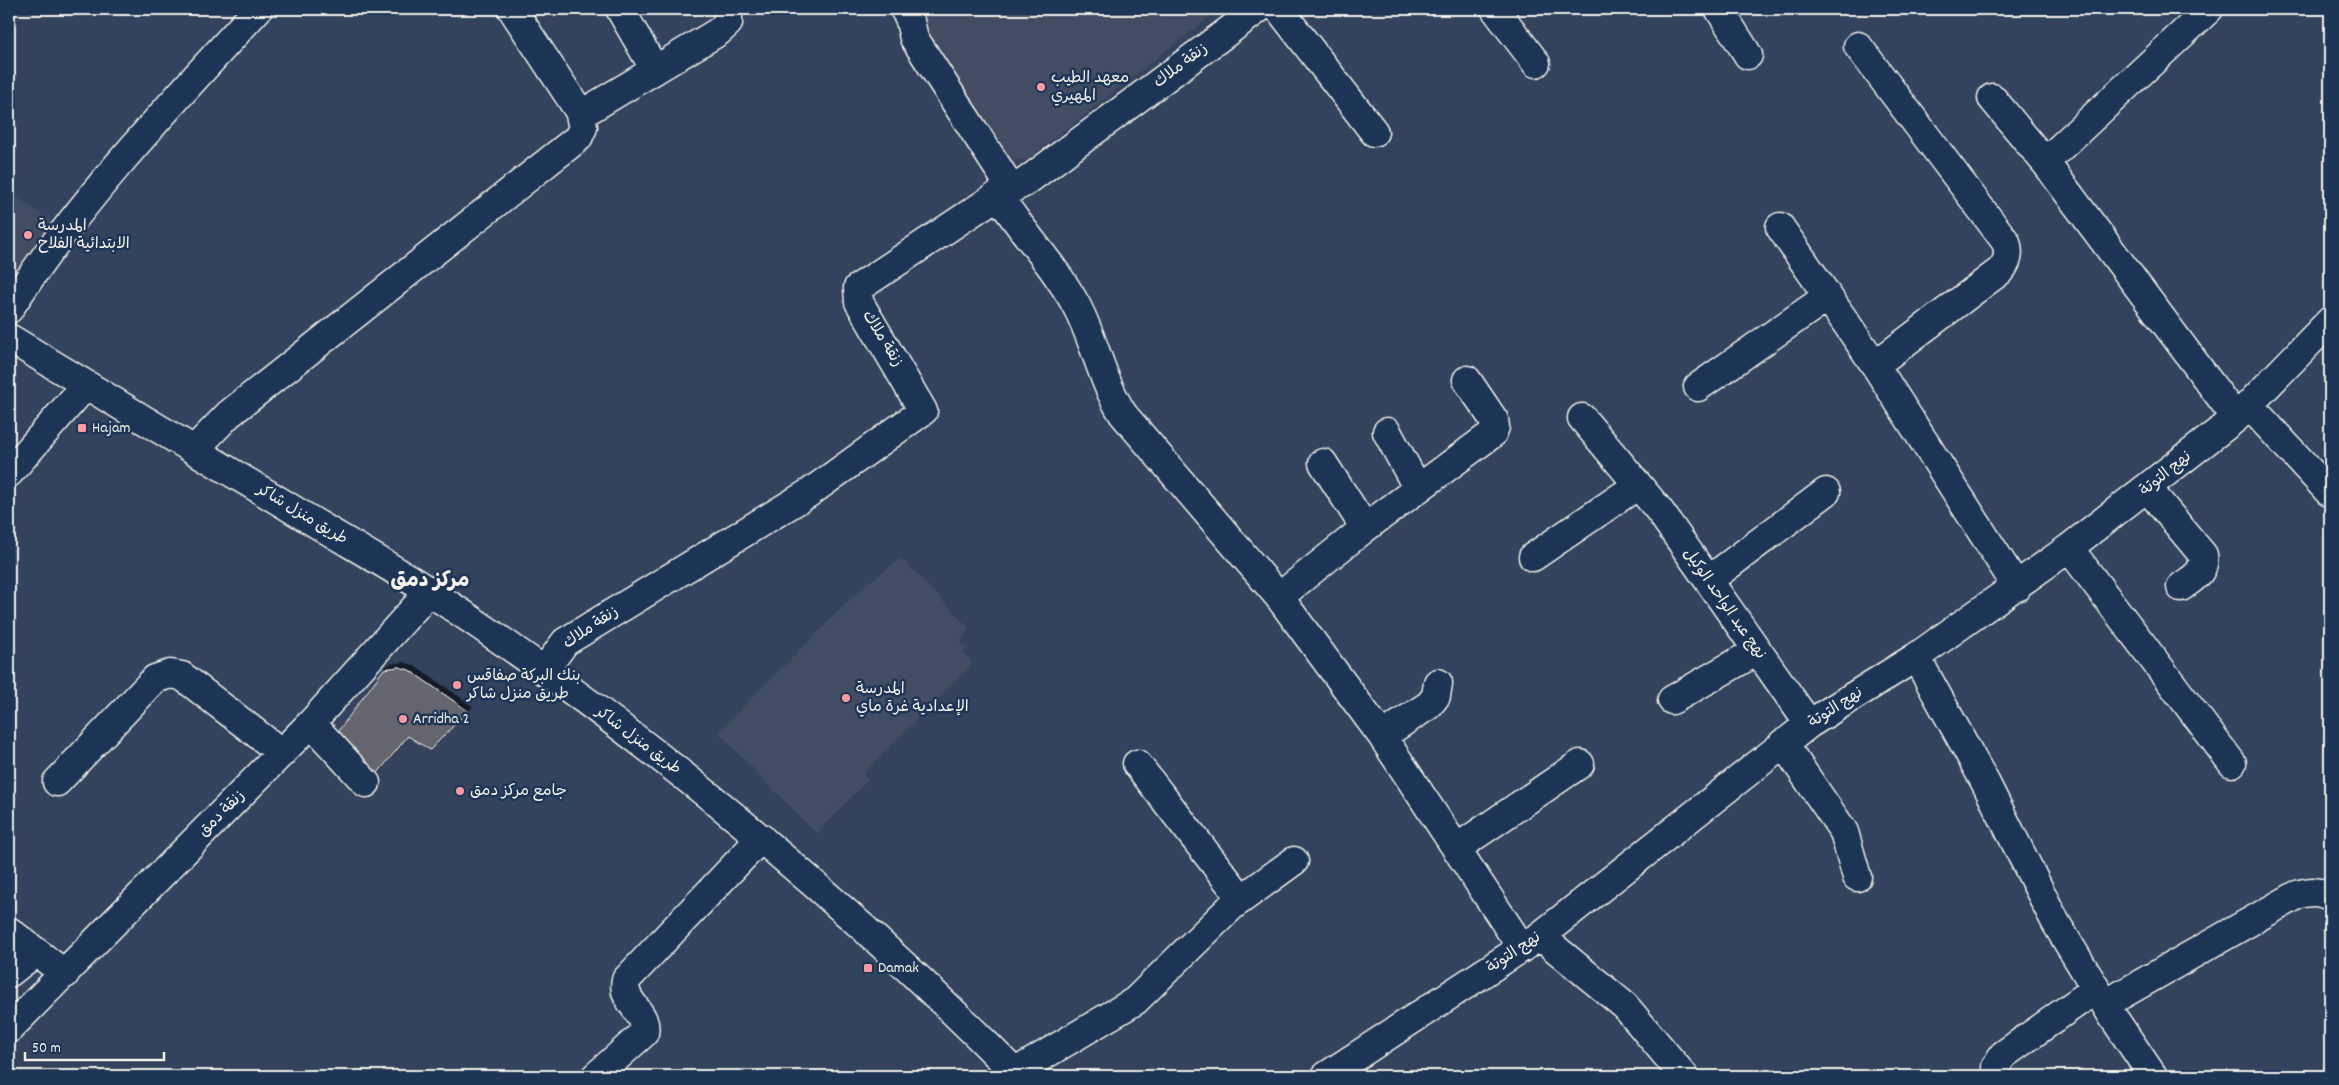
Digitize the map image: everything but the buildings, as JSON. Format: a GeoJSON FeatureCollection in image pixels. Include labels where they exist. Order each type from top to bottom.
{"type":"FeatureCollection","features":[{"type":"Feature","properties":{"kind":"street"},"geometry":{"type":"LineString","coordinates":[[9,309],[63,231],[112,171],[258,9]]}},
{"type":"Feature","properties":{"kind":"street"},"geometry":{"type":"LineString","coordinates":[[194,450],[229,414],[572,142],[581,132],[580,115],[512,9]]}},
{"type":"Feature","properties":{"kind":"street"},"geometry":{"type":"LineString","coordinates":[[620,9],[655,70]]}},
{"type":"Feature","properties":{"kind":"street"},"geometry":{"type":"LineString","coordinates":[[580,115],[724,27],[729,16],[728,9]]}},
{"type":"Feature","properties":{"kind":"street"},"geometry":{"type":"LineString","coordinates":[[904,9],[909,17],[914,38],[1005,192],[1076,304],[1093,342],[1108,385],[1123,414],[1279,597],[1382,736],[1458,848],[1531,942],[1625,1006],[1684,1076]]}},
{"type":"Feature","properties":{"kind":"street","name":"زنقة ملاك"},"geometry":{"type":"LineString","coordinates":[[544,671],[565,642],[809,493],[923,411],[859,302],[858,288],[1005,192],[1024,183],[1258,9]]}},
{"type":"Feature","properties":{"kind":"street"},"geometry":{"type":"LineString","coordinates":[[1279,9],[1374,132]]}},
{"type":"Feature","properties":{"kind":"street"},"geometry":{"type":"LineString","coordinates":[[1495,9],[1536,63]]}},
{"type":"Feature","properties":{"kind":"street"},"geometry":{"type":"LineString","coordinates":[[1719,9],[1748,55]]}},
{"type":"Feature","properties":{"kind":"street"},"geometry":{"type":"LineString","coordinates":[[2045,162],[2209,9]]}},
{"type":"Feature","properties":{"kind":"street"},"geometry":{"type":"LineString","coordinates":[[1858,46],[2006,242],[2009,253],[2007,261],[2000,271],[1875,365]]}},
{"type":"Feature","properties":{"kind":"street"},"geometry":{"type":"LineString","coordinates":[[1992,98],[2242,411],[2330,493]]}},
{"type":"Feature","properties":{"kind":"street"},"geometry":{"type":"LineString","coordinates":[[1780,228],[1875,365],[2017,587]]}},
{"type":"Feature","properties":{"kind":"street"},"geometry":{"type":"LineString","coordinates":[[1698,387],[1827,297]]}},
{"type":"Feature","properties":{"kind":"street","name":"نهج التوتة"},"geometry":{"type":"LineString","coordinates":[[1326,1076],[1531,942],[1783,743],[1809,724],[1916,657],[2070,548],[2148,489],[2242,411],[2330,321]]}},
{"type":"Feature","properties":{"kind":"street","name":"طريق منزل شاكر"},"geometry":{"type":"LineString","coordinates":[[9,338],[428,592],[544,671],[668,764],[761,838],[857,921],[1016,1074]]}},
{"type":"Feature","properties":{"kind":"street"},"geometry":{"type":"LineString","coordinates":[[1279,597],[1365,528],[1494,431],[1494,420],[1467,380]]}},
{"type":"Feature","properties":{"kind":"street"},"geometry":{"type":"LineString","coordinates":[[9,473],[86,385]]}},
{"type":"Feature","properties":{"kind":"street","name":"نهج عبد الواحد الوكيل"},"geometry":{"type":"LineString","coordinates":[[1582,418],[1659,510],[1809,724]]}},
{"type":"Feature","properties":{"kind":"street"},"geometry":{"type":"LineString","coordinates":[[1387,432],[1418,489]]}},
{"type":"Feature","properties":{"kind":"street"},"geometry":{"type":"LineString","coordinates":[[1323,463],[1365,528]]}},
{"type":"Feature","properties":{"kind":"street"},"geometry":{"type":"LineString","coordinates":[[1533,557],[1638,485]]}},
{"type":"Feature","properties":{"kind":"street"},"geometry":{"type":"LineString","coordinates":[[2148,489],[2203,555],[2203,568],[2200,573],[2180,587]]}},
{"type":"Feature","properties":{"kind":"street"},"geometry":{"type":"LineString","coordinates":[[1709,580],[1826,492]]}},
{"type":"Feature","properties":{"kind":"street"},"geometry":{"type":"LineString","coordinates":[[2070,548],[2232,763]]}},
{"type":"Feature","properties":{"kind":"street","name":"زنقة دمق"},"geometry":{"type":"LineString","coordinates":[[9,1029],[311,723],[428,592]]}},
{"type":"Feature","properties":{"kind":"street"},"geometry":{"type":"LineString","coordinates":[[1672,700],[1757,651]]}},
{"type":"Feature","properties":{"kind":"street"},"geometry":{"type":"LineString","coordinates":[[1916,657],[1985,782],[2056,923],[2101,997],[2153,1076]]}},
{"type":"Feature","properties":{"kind":"street"},"geometry":{"type":"LineString","coordinates":[[57,782],[154,679],[170,674],[182,676],[282,753]]}},
{"type":"Feature","properties":{"kind":"street"},"geometry":{"type":"LineString","coordinates":[[1382,736],[1429,705],[1436,696],[1438,683]]}},
{"type":"Feature","properties":{"kind":"street"},"geometry":{"type":"LineString","coordinates":[[311,723],[366,783]]}},
{"type":"Feature","properties":{"kind":"street"},"geometry":{"type":"LineString","coordinates":[[1783,743],[1844,832],[1858,877]]}},
{"type":"Feature","properties":{"kind":"street"},"geometry":{"type":"LineString","coordinates":[[1137,764],[1241,898]]}},
{"type":"Feature","properties":{"kind":"street"},"geometry":{"type":"LineString","coordinates":[[1458,848],[1580,764]]}},
{"type":"Feature","properties":{"kind":"street"},"geometry":{"type":"LineString","coordinates":[[596,1076],[644,1033],[644,1022],[625,994],[626,980],[761,838]]}},
{"type":"Feature","properties":{"kind":"street"},"geometry":{"type":"LineString","coordinates":[[1016,1074],[1135,1001],[1241,898],[1294,861]]}},
{"type":"Feature","properties":{"kind":"street"},"geometry":{"type":"LineString","coordinates":[[1998,1076],[1996,1066],[2004,1054],[2101,997],[2297,894],[2309,891],[2320,892],[2330,896]]}},
{"type":"Feature","properties":{"kind":"street"},"geometry":{"type":"LineString","coordinates":[[9,931],[65,974]]}},
{"type":"Feature","properties":{"kind":"street"},"geometry":{"type":"LineString","coordinates":[[9,973],[36,952]]}},
{"type":"Feature","properties":{"kind":"shaded area","name":"معهد الطيب المهيري"},"geometry":{"type":"Polygon","coordinates":[[[913,9],[1219,9],[1027,160],[1006,159],[913,9]]]}},
{"type":"Feature","properties":{"kind":"shaded area","name":"المدرسة الابتدائية الفلاح"},"geometry":{"type":"Polygon","coordinates":[[[10,193],[56,224],[9,289],[9,196],[10,193]]]}},
{"type":"Feature","properties":{"kind":"shaded area","name":"المدرسة الإعدادية غرة ماي"},"geometry":{"type":"Polygon","coordinates":[[[901,558],[969,628],[960,643],[967,648],[963,653],[973,663],[863,774],[868,780],[816,834],[718,732],[865,585],[901,558]]]}},
{"type":"Feature","properties":{"kind":"place","name":"معهد الطيب المهيري"},"geometry":{"type":"Point","coordinates":[1041,87]}},
{"type":"Feature","properties":{"kind":"place","name":"المدرسة الابتدائية الفلاح"},"geometry":{"type":"Point","coordinates":[28,235]}},
{"type":"Feature","properties":{"kind":"place","name":"Hajam"},"geometry":{"type":"Point","coordinates":[82,428]}},
{"type":"Feature","properties":{"kind":"place","name":"بنك البركة صفاقس طريق منزل شاكر"},"geometry":{"type":"Point","coordinates":[457,685]}},
{"type":"Feature","properties":{"kind":"place","name":"المدرسة الإعدادية غرة ماي"},"geometry":{"type":"Point","coordinates":[846,698]}},
{"type":"Feature","properties":{"kind":"place","name":"Arridha 2"},"geometry":{"type":"Point","coordinates":[403,719]}},
{"type":"Feature","properties":{"kind":"place","name":"جامع مركز دمق"},"geometry":{"type":"Point","coordinates":[460,791]}},
{"type":"Feature","properties":{"kind":"place","name":"Damak"},"geometry":{"type":"Point","coordinates":[868,968]}},
{"type":"Feature","properties":{"kind":"district","name":"مركز دمق"},"geometry":{"type":"Point","coordinates":[430,582]}}]}
